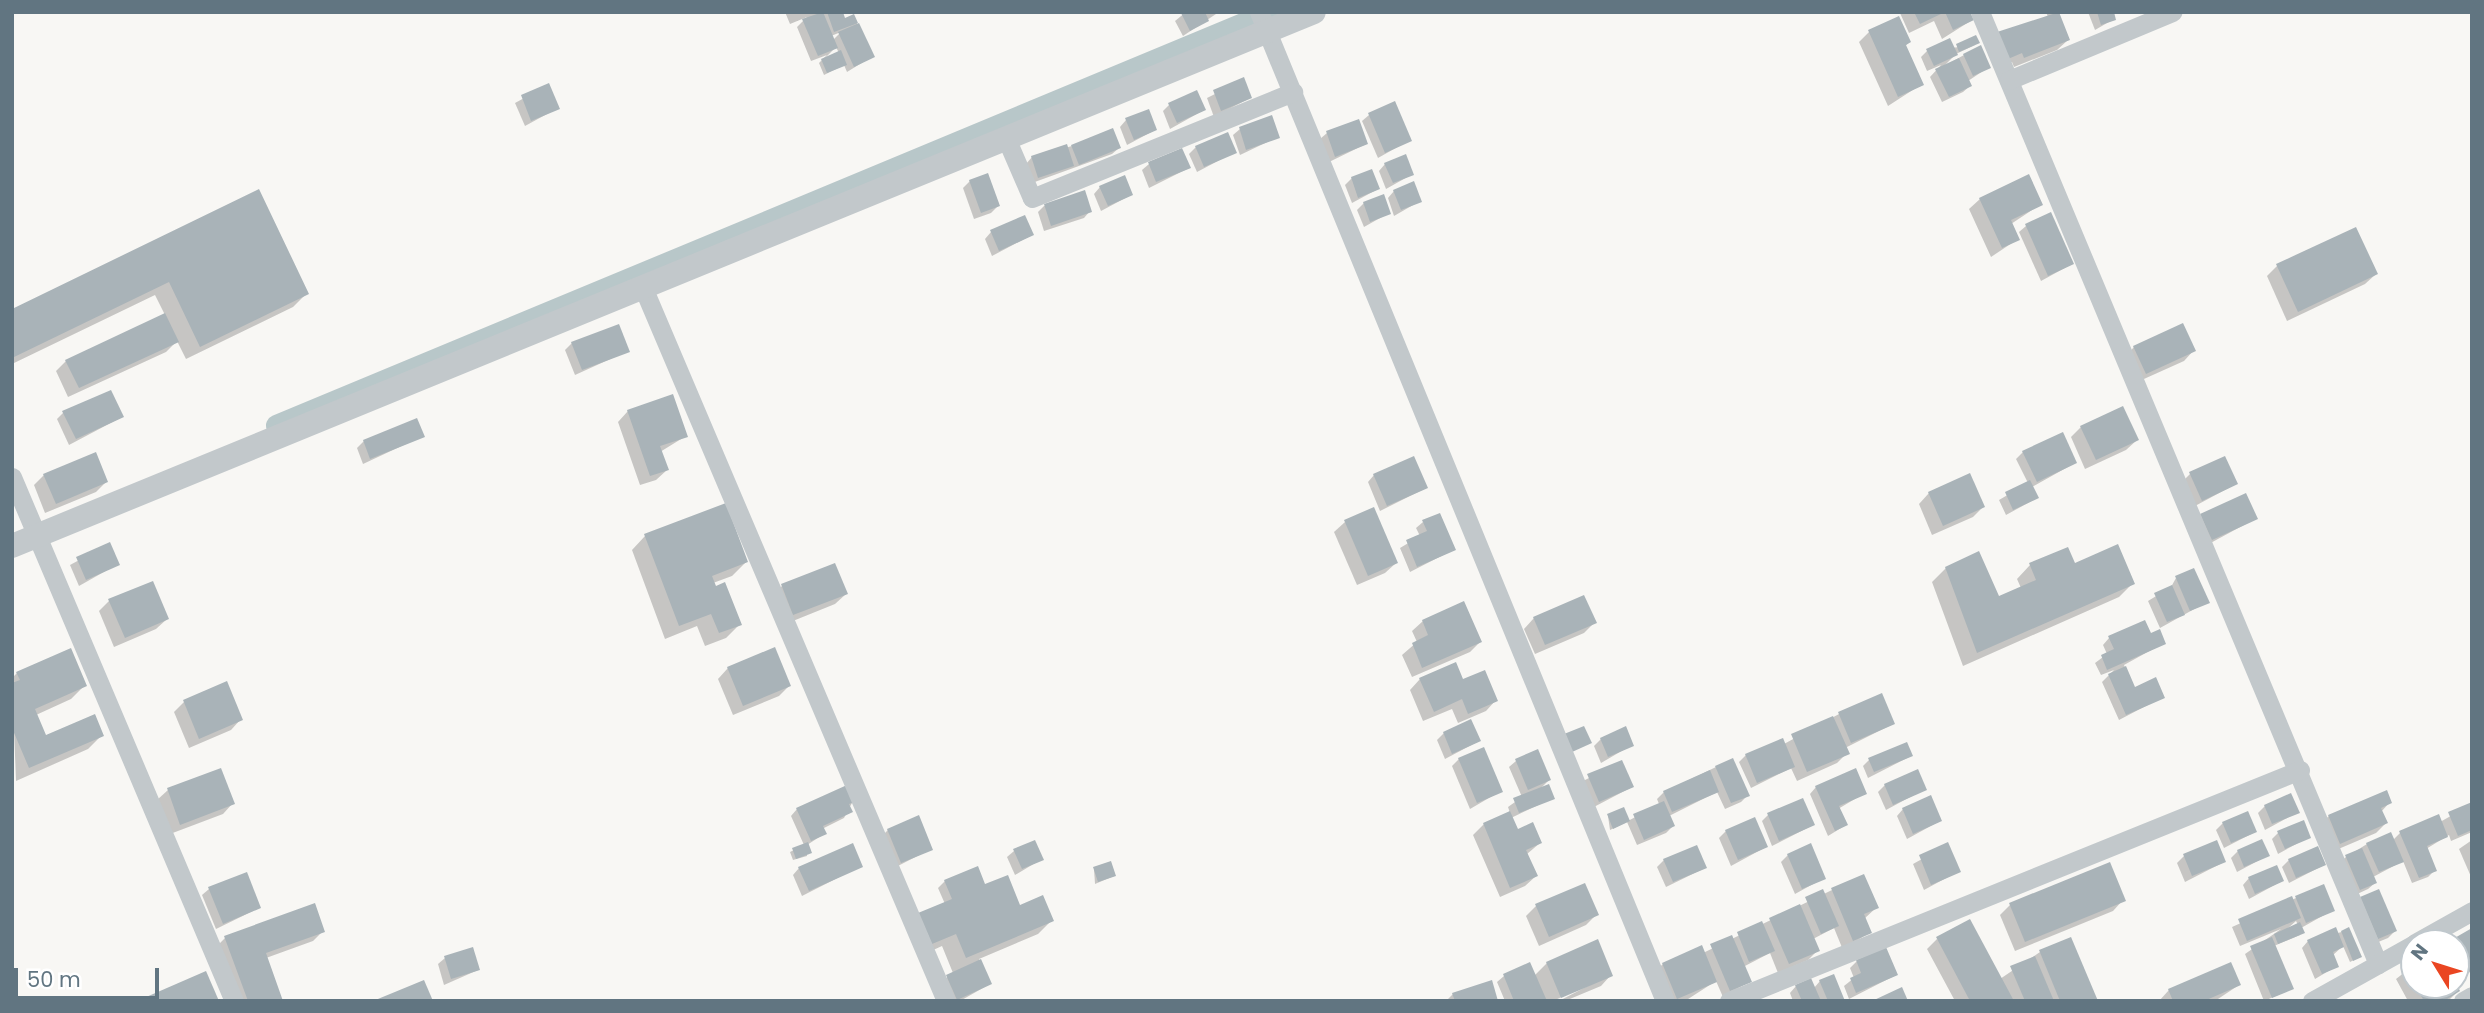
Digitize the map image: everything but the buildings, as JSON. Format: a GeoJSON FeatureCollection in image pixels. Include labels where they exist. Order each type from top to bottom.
{"type":"FeatureCollection","features":[{"type":"Feature","properties":{"kind":"street"},"geometry":{"type":"LineString","coordinates":[[12,546],[642,285],[1006,138],[1264,22],[1314,12]]}},
{"type":"Feature","properties":{"kind":"street"},"geometry":{"type":"LineString","coordinates":[[1980,12],[2300,770],[2378,964]]}},
{"type":"Feature","properties":{"kind":"street"},"geometry":{"type":"LineString","coordinates":[[2008,80],[2167,13]]}},
{"type":"Feature","properties":{"kind":"street"},"geometry":{"type":"LineString","coordinates":[[1264,22],[1665,1001]]}},
{"type":"Feature","properties":{"kind":"street"},"geometry":{"type":"LineString","coordinates":[[1006,138],[1032,198],[1293,92]]}},
{"type":"Feature","properties":{"kind":"street"},"geometry":{"type":"LineString","coordinates":[[642,285],[946,1001]]}},
{"type":"Feature","properties":{"kind":"street"},"geometry":{"type":"LineString","coordinates":[[12,477],[234,1001]]}},
{"type":"Feature","properties":{"kind":"street"},"geometry":{"type":"LineString","coordinates":[[1729,1001],[2300,770]]}},
{"type":"Feature","properties":{"kind":"street"},"geometry":{"type":"LineString","coordinates":[[2440,929],[2472,911]]}},
{"type":"Feature","properties":{"kind":"street"},"geometry":{"type":"LineString","coordinates":[[2312,1001],[2400,952]]}},
{"type":"Feature","properties":{"kind":"street"},"geometry":{"type":"LineString","coordinates":[[2463,1001],[2472,996]]}},
{"type":"Feature","properties":{"kind":"waterway"},"geometry":{"type":"LineString","coordinates":[[276,425],[1269,12]]}}]}
